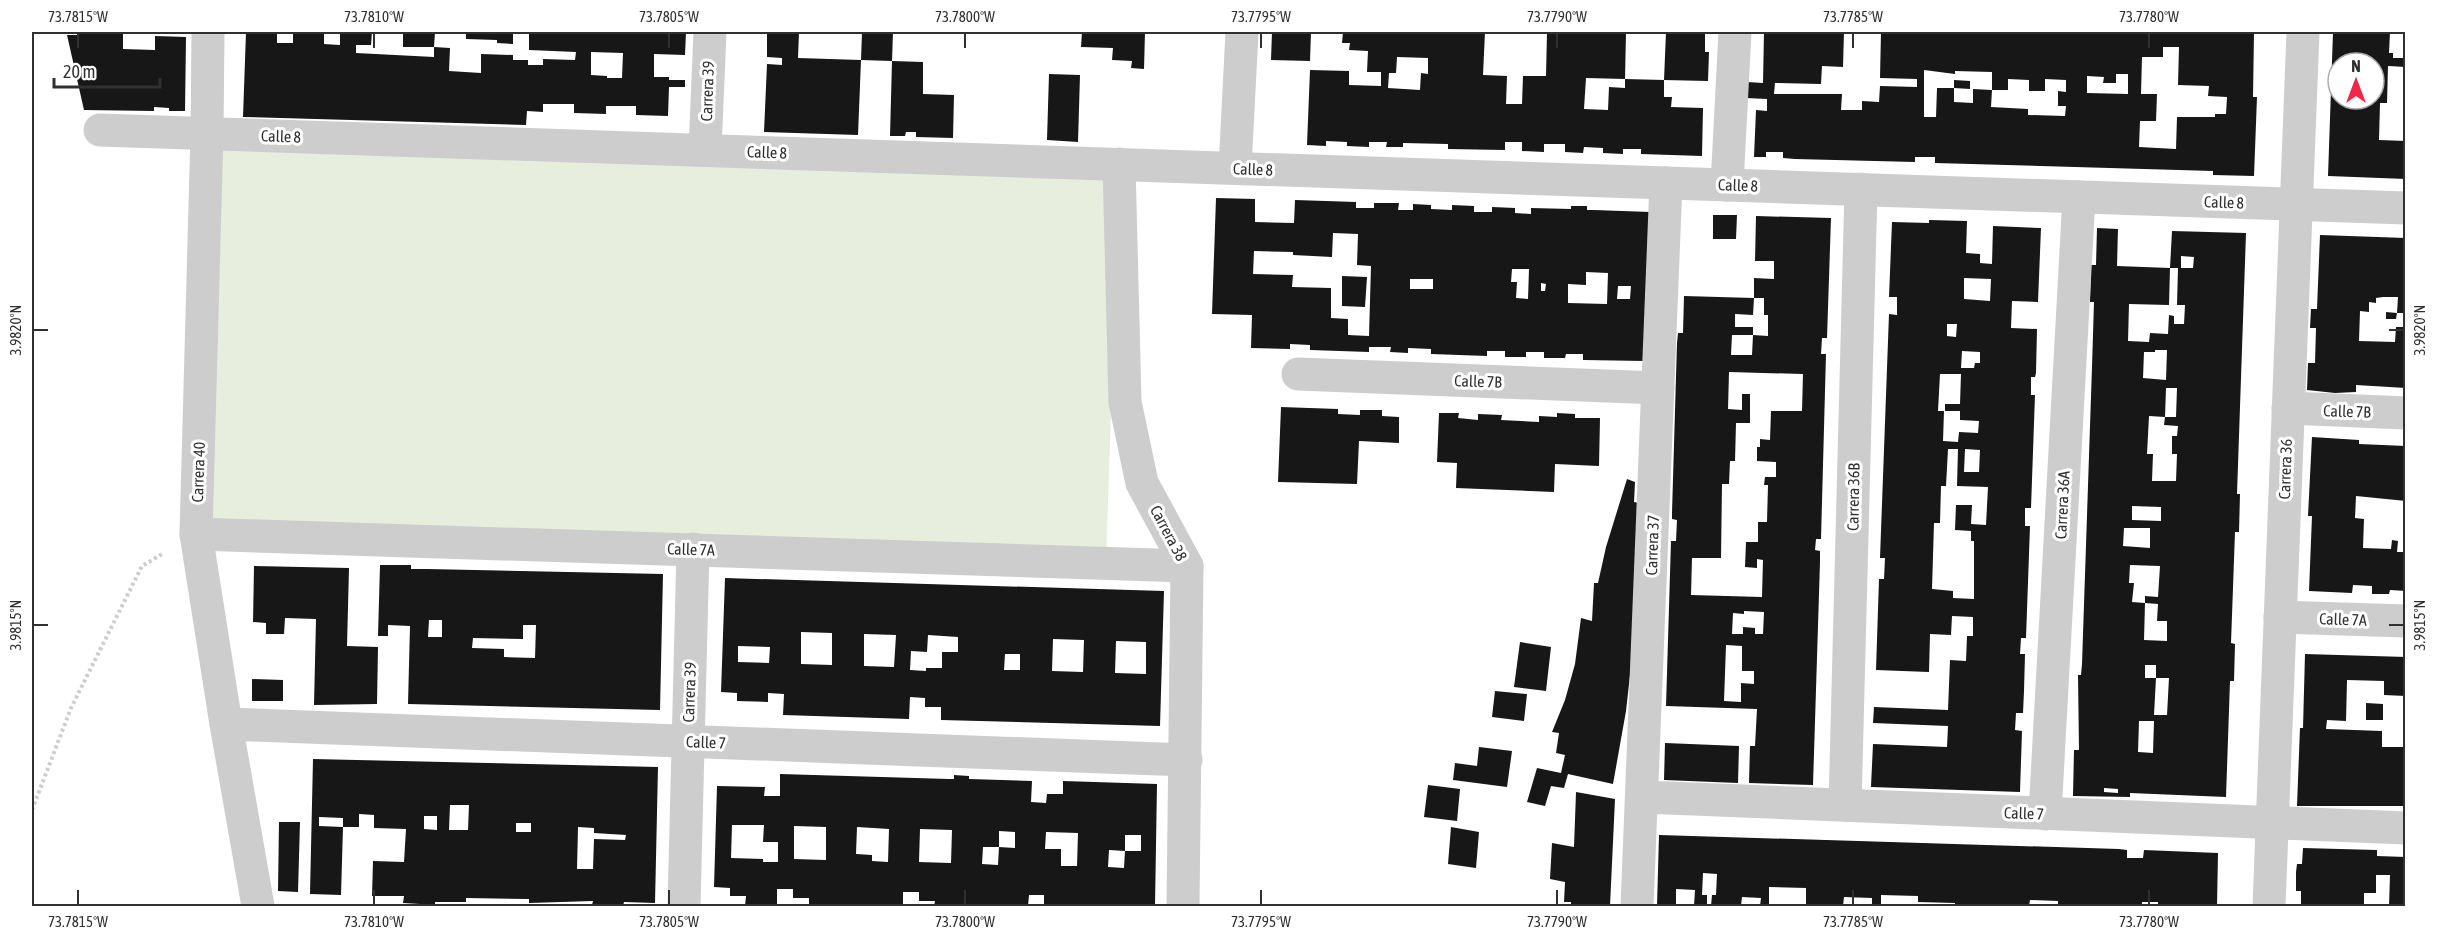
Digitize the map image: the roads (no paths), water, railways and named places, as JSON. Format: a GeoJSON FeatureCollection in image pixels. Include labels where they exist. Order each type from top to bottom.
{"type":"FeatureCollection","features":[{"type":"Feature","properties":{"kind":"street","name":"Carrera 40"},"geometry":{"type":"LineString","coordinates":[[208,32],[196,534],[258,906]]}},
{"type":"Feature","properties":{"kind":"street","name":"Carrera 39"},"geometry":{"type":"LineString","coordinates":[[705,150],[710,32]]}},
{"type":"Feature","properties":{"kind":"street"},"geometry":{"type":"LineString","coordinates":[[1235,168],[1242,32]]}},
{"type":"Feature","properties":{"kind":"street"},"geometry":{"type":"LineString","coordinates":[[1727,185],[1735,32]]}},
{"type":"Feature","properties":{"kind":"street","name":"Carrera 36"},"geometry":{"type":"LineString","coordinates":[[2269,906],[2303,32]]}},
{"type":"Feature","properties":{"kind":"street","name":"Calle 8"},"geometry":{"type":"LineString","coordinates":[[100,130],[2406,208]]}},
{"type":"Feature","properties":{"kind":"street","name":"Carrera 38"},"geometry":{"type":"LineString","coordinates":[[1119,164],[1125,402],[1142,483],[1187,566],[1183,906]]}},
{"type":"Feature","properties":{"kind":"street","name":"Carrera 37"},"geometry":{"type":"LineString","coordinates":[[1637,906],[1666,183]]}},
{"type":"Feature","properties":{"kind":"street","name":"Carrera 36B"},"geometry":{"type":"LineString","coordinates":[[1845,805],[1861,189]]}},
{"type":"Feature","properties":{"kind":"street","name":"Carrera 36A"},"geometry":{"type":"LineString","coordinates":[[2045,814],[2079,197]]}},
{"type":"Feature","properties":{"kind":"street","name":"Calle 7B"},"geometry":{"type":"LineString","coordinates":[[1298,374],[1658,388]]}},
{"type":"Feature","properties":{"kind":"street","name":"Calle 7B"},"geometry":{"type":"LineString","coordinates":[[2288,408],[2406,413]]}},
{"type":"Feature","properties":{"kind":"street","name":"Calle 7A"},"geometry":{"type":"LineString","coordinates":[[196,534],[1187,566]]}},
{"type":"Feature","properties":{"kind":"street","name":"Carrera 39"},"geometry":{"type":"LineString","coordinates":[[684,906],[693,549]]}},
{"type":"Feature","properties":{"kind":"street","name":"Calle 7A"},"geometry":{"type":"LineString","coordinates":[[2280,617],[2406,621]]}},
{"type":"Feature","properties":{"kind":"street","name":"Calle 7"},"geometry":{"type":"LineString","coordinates":[[226,724],[1186,760]]}},
{"type":"Feature","properties":{"kind":"street","name":"Calle 7"},"geometry":{"type":"LineString","coordinates":[[1643,797],[2406,828]]}},
{"type":"Feature","properties":{"kind":"street"},"geometry":{"type":"LineString","coordinates":[[258,906],[274,906]]}}]}
